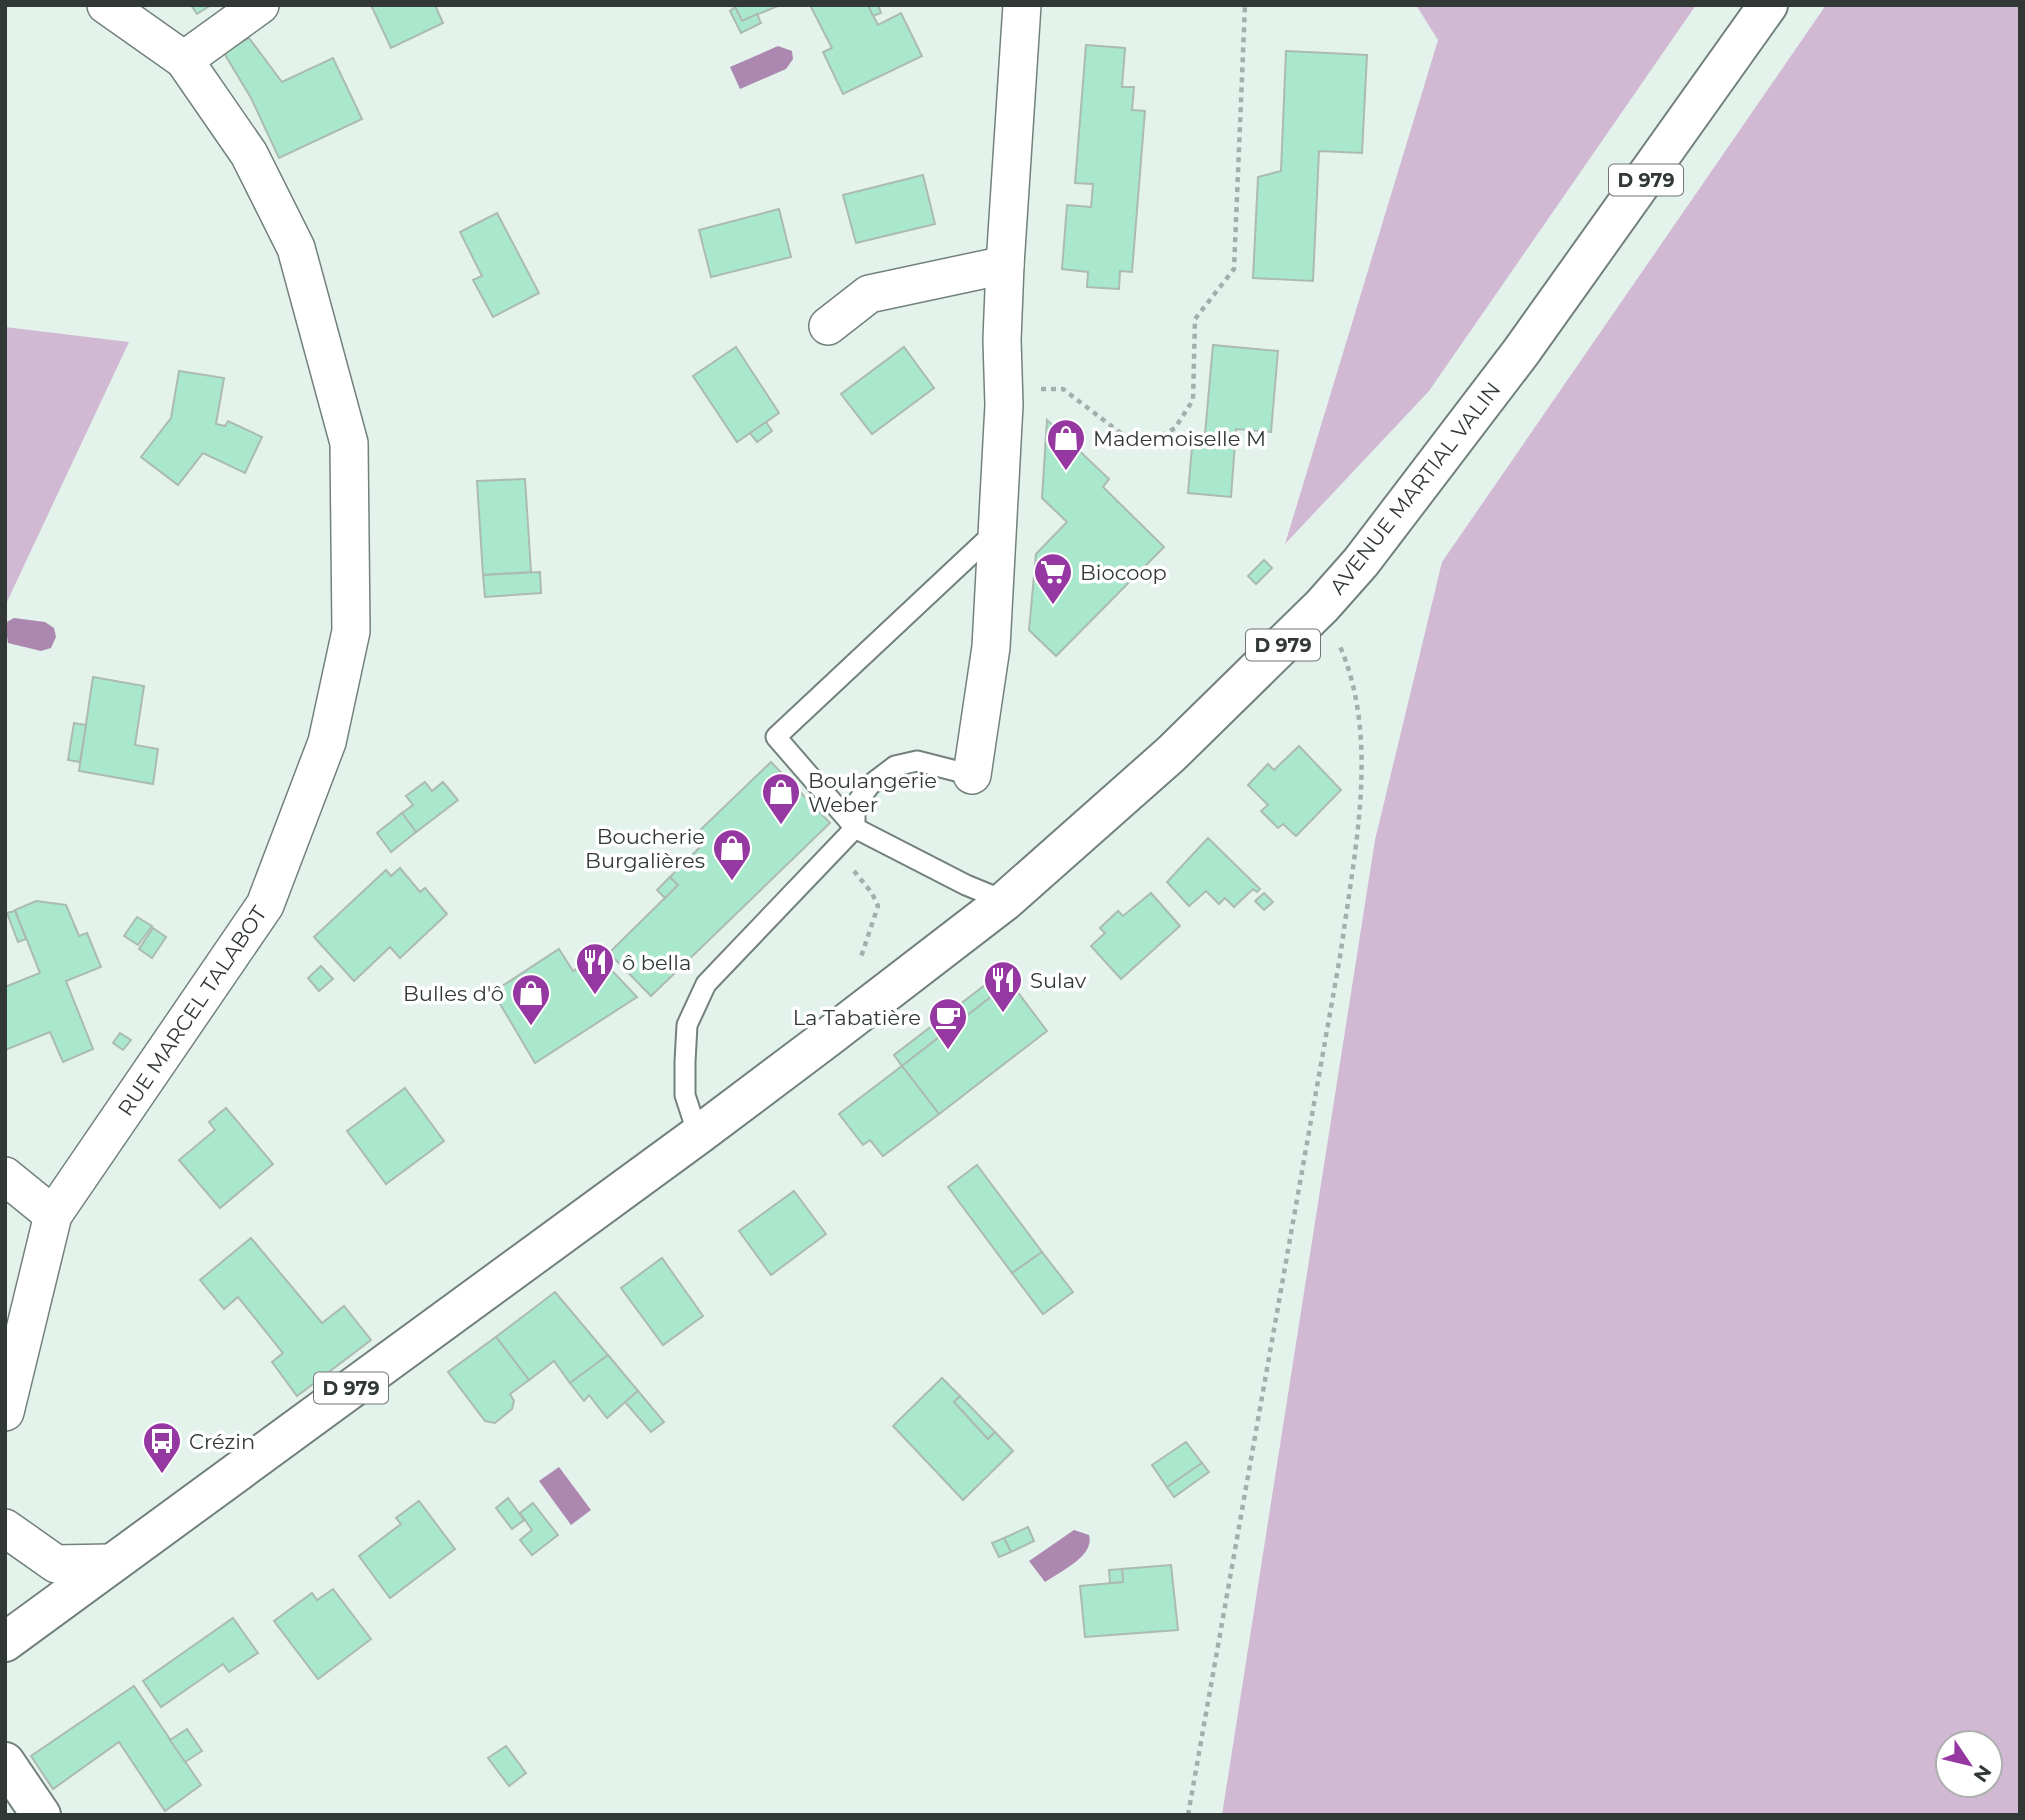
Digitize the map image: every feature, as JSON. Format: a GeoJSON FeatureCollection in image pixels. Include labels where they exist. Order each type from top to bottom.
{"type":"FeatureCollection","features":[{"type":"Feature","properties":{"kind":"main road","name":"AVENUE MARTIAL VALIN"},"geometry":{"type":"LineString","coordinates":[[698,1135],[1005,901],[1171,754],[1322,606],[1362,562],[1521,352],[1768,5]]}},
{"type":"Feature","properties":{"kind":"main road","name":"D 979"},"geometry":{"type":"LineString","coordinates":[[5,1642],[111,1563],[186,1513],[526,1259],[698,1135]]}},
{"type":"Feature","properties":{"kind":"main road"},"geometry":{"type":"LineString","coordinates":[[5,1762],[41,1815]]}},
{"type":"Feature","properties":{"kind":"street","name":"RUE MARCEL TALABOT"},"geometry":{"type":"LineString","coordinates":[[5,1412],[23,1197],[265,905],[327,742],[351,631],[349,443],[296,248],[249,155],[184,60],[106,5]]}},
{"type":"Feature","properties":{"kind":"street"},"geometry":{"type":"LineString","coordinates":[[184,60],[260,5]]}},
{"type":"Feature","properties":{"kind":"street"},"geometry":{"type":"LineString","coordinates":[[972,775],[991,647],[1004,405],[1002,340],[1005,265],[1022,5]]}},
{"type":"Feature","properties":{"kind":"street"},"geometry":{"type":"LineString","coordinates":[[828,326],[869,294],[1005,265]]}},
{"type":"Feature","properties":{"kind":"street"},"geometry":{"type":"LineString","coordinates":[[5,1528],[56,1564],[111,1563]]}},
{"type":"Feature","properties":{"kind":"lane"},"geometry":{"type":"LineString","coordinates":[[996,531],[776,737],[855,828],[966,885],[1005,901]]}},
{"type":"Feature","properties":{"kind":"lane"},"geometry":{"type":"LineString","coordinates":[[698,1135],[685,1095],[687,1025],[706,984],[855,828],[855,805],[870,785],[895,766],[917,761],[972,775]]}},
{"type":"Feature","properties":{"kind":"path"},"geometry":{"type":"LineString","coordinates":[[1004,405],[1032,403],[1041,388],[1063,388],[1131,440],[1151,442],[1175,428],[1193,400],[1195,319],[1234,269],[1245,5]]}},
{"type":"Feature","properties":{"kind":"path"},"geometry":{"type":"LineString","coordinates":[[1188,1815],[1341,951],[1359,807],[1362,729],[1344,656],[1322,606]]}},
{"type":"Feature","properties":{"kind":"path"},"geometry":{"type":"LineString","coordinates":[[835,849],[872,893],[878,906],[859,963]]}},
{"type":"Feature","properties":{"kind":"shaded area"},"geometry":{"type":"Polygon","coordinates":[[[1416,5],[1696,5],[1429,391],[1285,544],[1438,40],[1416,5]]]}},
{"type":"Feature","properties":{"kind":"shaded area"},"geometry":{"type":"Polygon","coordinates":[[[1826,5],[2020,5],[2020,1815],[1222,1815],[1375,840],[1442,562],[1826,5]]]}},
{"type":"Feature","properties":{"kind":"shaded area"},"geometry":{"type":"Polygon","coordinates":[[[778,46],[792,51],[793,59],[786,69],[740,89],[730,67],[778,46]]]}},
{"type":"Feature","properties":{"kind":"shaded area"},"geometry":{"type":"Polygon","coordinates":[[[5,327],[129,342],[5,606],[5,327]]]}},
{"type":"Feature","properties":{"kind":"shaded area"},"geometry":{"type":"Polygon","coordinates":[[[14,618],[45,622],[54,628],[56,637],[51,648],[41,651],[8,643],[5,623],[14,618]]]}},
{"type":"Feature","properties":{"kind":"shaded area"},"geometry":{"type":"Polygon","coordinates":[[[559,1467],[591,1510],[571,1525],[539,1481],[559,1467]]]}},
{"type":"Feature","properties":{"kind":"shaded area"},"geometry":{"type":"Polygon","coordinates":[[[1074,1530],[1089,1535],[1087,1550],[1075,1562],[1045,1582],[1029,1561],[1074,1530]]]}},
{"type":"Feature","properties":{"kind":"building"},"geometry":{"type":"Polygon","coordinates":[[[191,5],[211,5],[197,14],[191,5]]]}},
{"type":"Feature","properties":{"kind":"building"},"geometry":{"type":"Polygon","coordinates":[[[371,5],[435,5],[443,23],[391,48],[371,5]]]}},
{"type":"Feature","properties":{"kind":"building"},"geometry":{"type":"Polygon","coordinates":[[[734,5],[780,5],[742,21],[734,5]]]}},
{"type":"Feature","properties":{"kind":"building"},"geometry":{"type":"Polygon","coordinates":[[[810,5],[868,5],[878,25],[901,13],[922,56],[843,94],[823,52],[832,48],[810,5]]]}},
{"type":"Feature","properties":{"kind":"building"},"geometry":{"type":"Polygon","coordinates":[[[868,5],[878,5],[881,13],[873,16],[868,5]]]}},
{"type":"Feature","properties":{"kind":"building"},"geometry":{"type":"Polygon","coordinates":[[[735,7],[742,21],[757,14],[761,23],[741,33],[730,11],[735,7]]]}},
{"type":"Feature","properties":{"kind":"building"},"geometry":{"type":"Polygon","coordinates":[[[249,38],[282,82],[333,58],[362,119],[279,158],[251,98],[224,53],[249,38]]]}},
{"type":"Feature","properties":{"kind":"building"},"geometry":{"type":"Polygon","coordinates":[[[1086,45],[1125,48],[1122,87],[1134,87],[1132,110],[1145,111],[1132,272],[1120,271],[1119,289],[1087,287],[1088,272],[1062,269],[1067,205],[1091,207],[1093,184],[1075,183],[1086,45]]]}},
{"type":"Feature","properties":{"kind":"building"},"geometry":{"type":"Polygon","coordinates":[[[1286,51],[1367,55],[1362,153],[1319,151],[1313,281],[1253,278],[1258,177],[1281,171],[1286,51]]]}},
{"type":"Feature","properties":{"kind":"building"},"geometry":{"type":"Polygon","coordinates":[[[923,175],[935,224],[856,243],[843,195],[923,175]]]}},
{"type":"Feature","properties":{"kind":"building"},"geometry":{"type":"Polygon","coordinates":[[[779,209],[791,257],[711,277],[699,230],[779,209]]]}},
{"type":"Feature","properties":{"kind":"building"},"geometry":{"type":"Polygon","coordinates":[[[497,213],[539,293],[493,317],[473,280],[482,276],[460,232],[497,213]]]}},
{"type":"Feature","properties":{"kind":"building"},"geometry":{"type":"Polygon","coordinates":[[[1213,345],[1278,351],[1271,432],[1236,429],[1231,497],[1188,493],[1193,436],[1205,434],[1213,345]]]}},
{"type":"Feature","properties":{"kind":"building"},"geometry":{"type":"Polygon","coordinates":[[[736,347],[779,413],[737,442],[693,376],[736,347]]]}},
{"type":"Feature","properties":{"kind":"building"},"geometry":{"type":"Polygon","coordinates":[[[904,347],[934,388],[872,434],[841,394],[904,347]]]}},
{"type":"Feature","properties":{"kind":"building"},"geometry":{"type":"Polygon","coordinates":[[[179,371],[224,378],[216,424],[225,426],[228,421],[262,437],[245,473],[203,453],[178,485],[141,457],[171,418],[179,371]]]}},
{"type":"Feature","properties":{"kind":"building"},"geometry":{"type":"Polygon","coordinates":[[[1047,420],[1109,479],[1103,487],[1164,547],[1056,656],[1029,630],[1036,554],[1067,522],[1042,498],[1047,420]]]}},
{"type":"Feature","properties":{"kind":"building"},"geometry":{"type":"Polygon","coordinates":[[[766,422],[772,431],[757,442],[750,433],[766,422]]]}},
{"type":"Feature","properties":{"kind":"building"},"geometry":{"type":"Polygon","coordinates":[[[525,479],[531,572],[483,575],[477,481],[525,479]]]}},
{"type":"Feature","properties":{"kind":"building"},"geometry":{"type":"Polygon","coordinates":[[[1264,560],[1272,568],[1256,584],[1248,576],[1264,560]]]}},
{"type":"Feature","properties":{"kind":"building"},"geometry":{"type":"Polygon","coordinates":[[[540,572],[541,593],[485,597],[483,575],[540,572]]]}},
{"type":"Feature","properties":{"kind":"building"},"geometry":{"type":"Polygon","coordinates":[[[93,677],[144,686],[135,745],[158,749],[153,784],[79,771],[93,677]]]}},
{"type":"Feature","properties":{"kind":"building"},"geometry":{"type":"Polygon","coordinates":[[[74,723],[86,725],[80,762],[68,760],[74,723]]]}},
{"type":"Feature","properties":{"kind":"building"},"geometry":{"type":"Polygon","coordinates":[[[1299,746],[1341,790],[1296,836],[1283,824],[1278,828],[1261,811],[1268,805],[1248,785],[1268,764],[1274,770],[1299,746]]]}},
{"type":"Feature","properties":{"kind":"building"},"geometry":{"type":"Polygon","coordinates":[[[771,762],[830,823],[651,996],[609,953],[678,885],[670,877],[704,843],[696,834],[771,762]]]}},
{"type":"Feature","properties":{"kind":"building"},"geometry":{"type":"Polygon","coordinates":[[[425,782],[432,791],[443,782],[458,800],[416,832],[402,813],[413,805],[406,796],[425,782]]]}},
{"type":"Feature","properties":{"kind":"building"},"geometry":{"type":"Polygon","coordinates":[[[402,813],[416,832],[391,852],[377,833],[402,813]]]}},
{"type":"Feature","properties":{"kind":"building"},"geometry":{"type":"Polygon","coordinates":[[[1208,838],[1260,889],[1257,892],[1253,889],[1234,907],[1225,898],[1219,904],[1206,891],[1189,906],[1167,882],[1208,838]]]}},
{"type":"Feature","properties":{"kind":"building"},"geometry":{"type":"Polygon","coordinates":[[[400,868],[420,892],[425,888],[447,914],[400,958],[390,947],[354,981],[314,937],[386,870],[391,876],[400,868]]]}},
{"type":"Feature","properties":{"kind":"building"},"geometry":{"type":"Polygon","coordinates":[[[670,877],[678,885],[665,898],[657,890],[670,877]]]}},
{"type":"Feature","properties":{"kind":"building"},"geometry":{"type":"Polygon","coordinates":[[[1151,893],[1180,926],[1121,979],[1091,946],[1105,933],[1100,928],[1118,911],[1123,916],[1151,893]]]}},
{"type":"Feature","properties":{"kind":"building"},"geometry":{"type":"Polygon","coordinates":[[[1264,893],[1273,902],[1264,910],[1255,901],[1264,893]]]}},
{"type":"Feature","properties":{"kind":"building"},"geometry":{"type":"Polygon","coordinates":[[[36,901],[66,905],[79,936],[87,933],[101,967],[66,981],[93,1049],[63,1062],[50,1032],[5,1050],[5,987],[40,973],[15,910],[36,901]]]}},
{"type":"Feature","properties":{"kind":"building"},"geometry":{"type":"Polygon","coordinates":[[[15,911],[26,939],[18,942],[7,913],[15,911]]]}},
{"type":"Feature","properties":{"kind":"building"},"geometry":{"type":"Polygon","coordinates":[[[137,917],[152,926],[138,945],[124,936],[137,917]]]}},
{"type":"Feature","properties":{"kind":"building"},"geometry":{"type":"Polygon","coordinates":[[[153,928],[166,937],[152,958],[139,949],[153,928]]]}},
{"type":"Feature","properties":{"kind":"building"},"geometry":{"type":"Polygon","coordinates":[[[559,949],[573,971],[599,957],[637,997],[535,1063],[493,992],[559,949]]]}},
{"type":"Feature","properties":{"kind":"building"},"geometry":{"type":"Polygon","coordinates":[[[321,966],[333,979],[319,991],[308,978],[321,966]]]}},
{"type":"Feature","properties":{"kind":"building"},"geometry":{"type":"Polygon","coordinates":[[[1002,972],[1010,982],[902,1066],[894,1055],[1002,972]]]}},
{"type":"Feature","properties":{"kind":"building"},"geometry":{"type":"Polygon","coordinates":[[[1010,982],[1047,1031],[939,1114],[902,1066],[1010,982]]]}},
{"type":"Feature","properties":{"kind":"building"},"geometry":{"type":"Polygon","coordinates":[[[120,1033],[131,1040],[123,1050],[113,1043],[120,1033]]]}},
{"type":"Feature","properties":{"kind":"building"},"geometry":{"type":"Polygon","coordinates":[[[902,1066],[939,1114],[883,1156],[870,1140],[863,1145],[839,1114],[902,1066]]]}},
{"type":"Feature","properties":{"kind":"building"},"geometry":{"type":"Polygon","coordinates":[[[405,1088],[444,1141],[386,1184],[347,1131],[405,1088]]]}},
{"type":"Feature","properties":{"kind":"building"},"geometry":{"type":"Polygon","coordinates":[[[226,1108],[273,1164],[220,1208],[179,1160],[215,1130],[209,1122],[226,1108]]]}},
{"type":"Feature","properties":{"kind":"building"},"geometry":{"type":"Polygon","coordinates":[[[977,1165],[1042,1252],[1012,1273],[948,1187],[977,1165]]]}},
{"type":"Feature","properties":{"kind":"building"},"geometry":{"type":"Polygon","coordinates":[[[794,1191],[826,1234],[771,1275],[739,1231],[794,1191]]]}},
{"type":"Feature","properties":{"kind":"building"},"geometry":{"type":"Polygon","coordinates":[[[251,1238],[322,1323],[344,1306],[371,1340],[297,1396],[272,1362],[283,1353],[238,1297],[224,1309],[200,1280],[251,1238]]]}},
{"type":"Feature","properties":{"kind":"building"},"geometry":{"type":"Polygon","coordinates":[[[1042,1252],[1073,1292],[1043,1314],[1012,1273],[1042,1252]]]}},
{"type":"Feature","properties":{"kind":"building"},"geometry":{"type":"Polygon","coordinates":[[[662,1258],[703,1316],[663,1345],[621,1288],[662,1258]]]}},
{"type":"Feature","properties":{"kind":"building"},"geometry":{"type":"Polygon","coordinates":[[[555,1292],[608,1355],[570,1383],[554,1361],[529,1380],[496,1337],[555,1292]]]}},
{"type":"Feature","properties":{"kind":"building"},"geometry":{"type":"Polygon","coordinates":[[[496,1337],[529,1380],[510,1394],[514,1401],[512,1409],[495,1423],[485,1421],[448,1372],[496,1337]]]}},
{"type":"Feature","properties":{"kind":"building"},"geometry":{"type":"Polygon","coordinates":[[[608,1355],[638,1391],[607,1418],[589,1395],[584,1401],[570,1383],[608,1355]]]}},
{"type":"Feature","properties":{"kind":"building"},"geometry":{"type":"Polygon","coordinates":[[[942,1378],[960,1396],[954,1402],[988,1439],[995,1432],[1013,1451],[963,1500],[893,1426],[942,1378]]]}},
{"type":"Feature","properties":{"kind":"building"},"geometry":{"type":"Polygon","coordinates":[[[638,1391],[664,1422],[651,1432],[625,1402],[638,1391]]]}},
{"type":"Feature","properties":{"kind":"building"},"geometry":{"type":"Polygon","coordinates":[[[960,1396],[995,1432],[988,1439],[954,1402],[960,1396]]]}},
{"type":"Feature","properties":{"kind":"building"},"geometry":{"type":"Polygon","coordinates":[[[1186,1442],[1202,1463],[1167,1487],[1152,1465],[1186,1442]]]}},
{"type":"Feature","properties":{"kind":"building"},"geometry":{"type":"Polygon","coordinates":[[[1202,1463],[1209,1472],[1174,1497],[1167,1487],[1202,1463]]]}},
{"type":"Feature","properties":{"kind":"building"},"geometry":{"type":"Polygon","coordinates":[[[508,1498],[524,1520],[512,1529],[496,1508],[508,1498]]]}},
{"type":"Feature","properties":{"kind":"building"},"geometry":{"type":"Polygon","coordinates":[[[419,1501],[455,1549],[390,1598],[359,1556],[401,1524],[396,1518],[419,1501]]]}},
{"type":"Feature","properties":{"kind":"building"},"geometry":{"type":"Polygon","coordinates":[[[533,1503],[558,1535],[532,1555],[520,1540],[532,1530],[520,1513],[533,1503]]]}},
{"type":"Feature","properties":{"kind":"building"},"geometry":{"type":"Polygon","coordinates":[[[1028,1527],[1034,1541],[1011,1552],[1004,1538],[1028,1527]]]}},
{"type":"Feature","properties":{"kind":"building"},"geometry":{"type":"Polygon","coordinates":[[[1004,1538],[1011,1552],[999,1557],[992,1543],[1004,1538]]]}},
{"type":"Feature","properties":{"kind":"building"},"geometry":{"type":"Polygon","coordinates":[[[1171,1565],[1178,1630],[1085,1637],[1080,1586],[1123,1582],[1122,1569],[1171,1565]]]}},
{"type":"Feature","properties":{"kind":"building"},"geometry":{"type":"Polygon","coordinates":[[[1122,1569],[1123,1582],[1110,1583],[1109,1570],[1122,1569]]]}},
{"type":"Feature","properties":{"kind":"building"},"geometry":{"type":"Polygon","coordinates":[[[333,1589],[371,1639],[318,1679],[274,1621],[312,1593],[317,1600],[333,1589]]]}},
{"type":"Feature","properties":{"kind":"building"},"geometry":{"type":"Polygon","coordinates":[[[233,1618],[258,1653],[229,1672],[223,1664],[161,1707],[143,1681],[233,1618]]]}},
{"type":"Feature","properties":{"kind":"building"},"geometry":{"type":"Polygon","coordinates":[[[134,1686],[201,1785],[165,1811],[119,1742],[53,1789],[31,1756],[134,1686]]]}},
{"type":"Feature","properties":{"kind":"building"},"geometry":{"type":"Polygon","coordinates":[[[187,1729],[202,1751],[185,1762],[170,1740],[187,1729]]]}},
{"type":"Feature","properties":{"kind":"building"},"geometry":{"type":"Polygon","coordinates":[[[506,1746],[526,1773],[509,1786],[488,1758],[506,1746]]]}},
{"type":"Feature","properties":{"kind":"place","name":"Mademoiselle M"},"geometry":{"type":"Point","coordinates":[1066,472]}},
{"type":"Feature","properties":{"kind":"place","name":"Biocoop"},"geometry":{"type":"Point","coordinates":[1053,606]}},
{"type":"Feature","properties":{"kind":"place","name":"Boulangerie Weber"},"geometry":{"type":"Point","coordinates":[781,826]}},
{"type":"Feature","properties":{"kind":"place","name":"Boucherie Burgalières"},"geometry":{"type":"Point","coordinates":[732,882]}},
{"type":"Feature","properties":{"kind":"place","name":"ô bella"},"geometry":{"type":"Point","coordinates":[595,996]}},
{"type":"Feature","properties":{"kind":"place","name":"Sulav"},"geometry":{"type":"Point","coordinates":[1003,1014]}},
{"type":"Feature","properties":{"kind":"place","name":"Bulles d'ô"},"geometry":{"type":"Point","coordinates":[531,1027]}},
{"type":"Feature","properties":{"kind":"place","name":"La Tabatière"},"geometry":{"type":"Point","coordinates":[948,1051]}},
{"type":"Feature","properties":{"kind":"place","name":"Crézin"},"geometry":{"type":"Point","coordinates":[162,1475]}}]}
